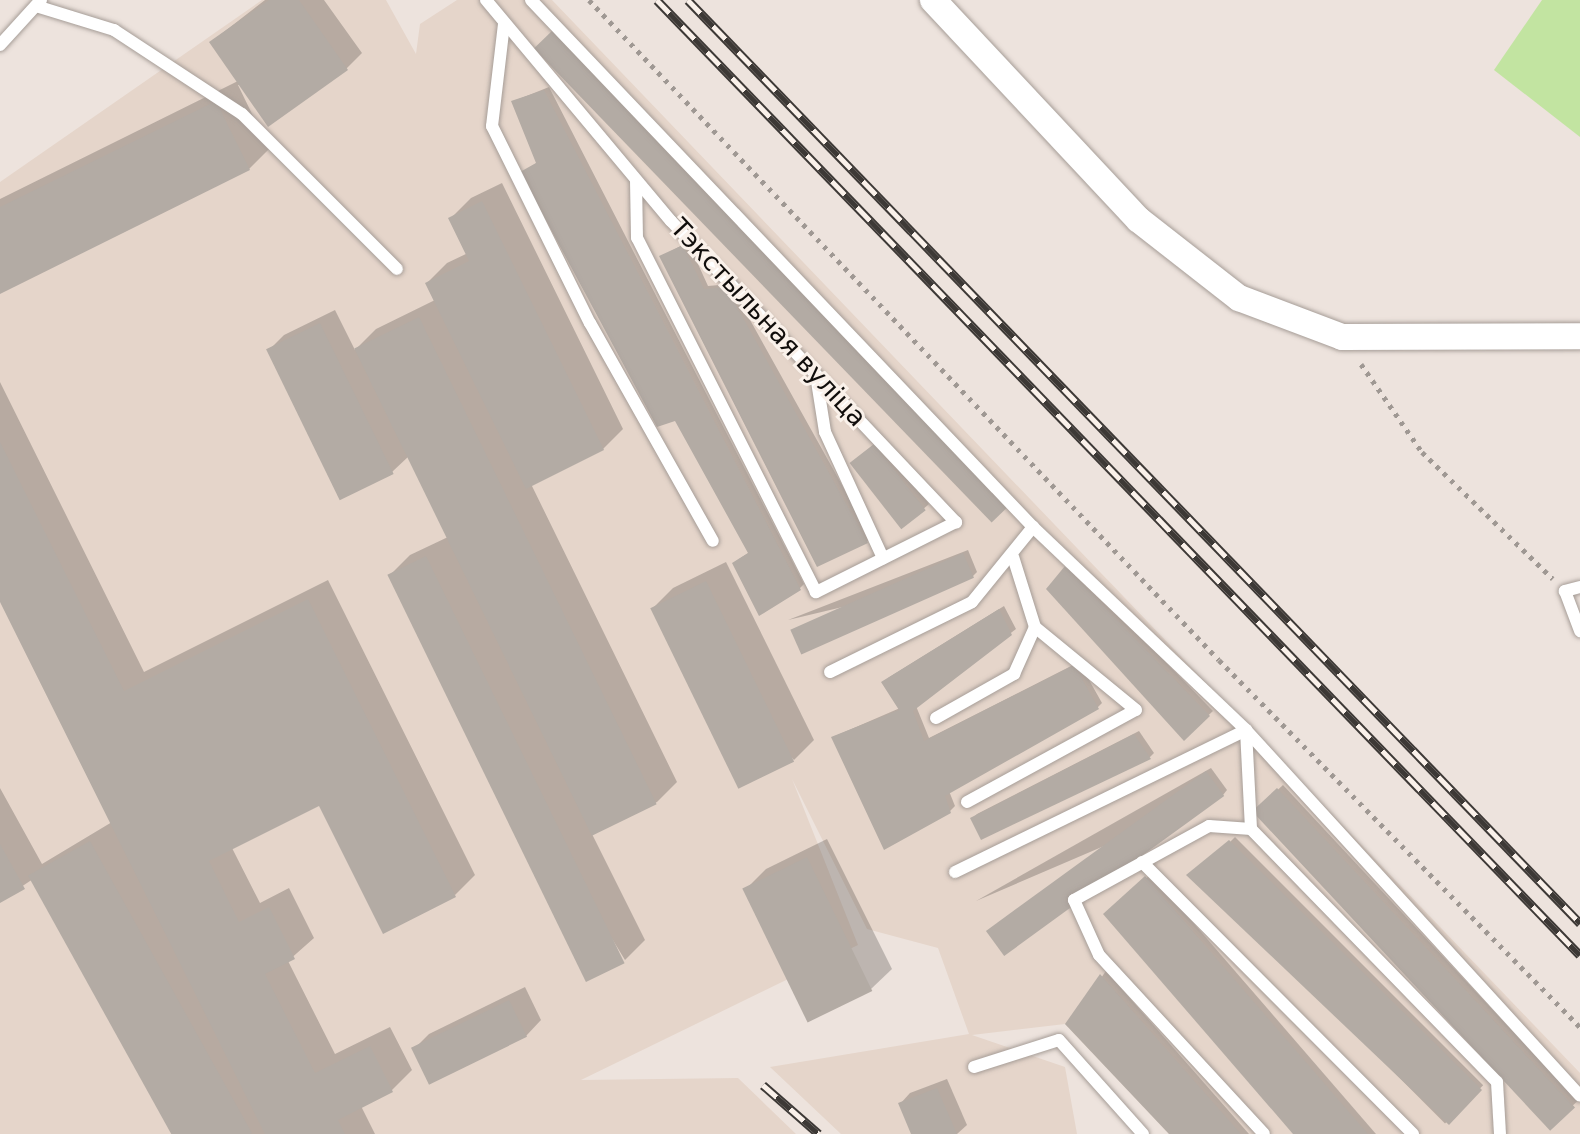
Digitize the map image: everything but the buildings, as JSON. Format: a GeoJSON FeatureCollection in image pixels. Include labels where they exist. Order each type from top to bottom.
{"type":"FeatureCollection","features":[{"type":"Feature","properties":{"kind":"street"},"geometry":{"type":"LineString","coordinates":[[933,0],[1139,220],[1239,298],[1342,337],[1580,336]]}},
{"type":"Feature","properties":{"kind":"lane","name":"Тэкстыльная вуліца"},"geometry":{"type":"LineString","coordinates":[[486,0],[636,180],[956,522],[816,592],[637,238],[636,180]]}},
{"type":"Feature","properties":{"kind":"lane"},"geometry":{"type":"LineString","coordinates":[[531,0],[1033,527],[1246,730],[1580,1096]]}},
{"type":"Feature","properties":{"kind":"lane"},"geometry":{"type":"LineString","coordinates":[[0,45],[38,3],[114,30],[242,114],[397,269]]}},
{"type":"Feature","properties":{"kind":"lane"},"geometry":{"type":"LineString","coordinates":[[504,24],[492,126],[590,323],[713,541]]}},
{"type":"Feature","properties":{"kind":"lane"},"geometry":{"type":"LineString","coordinates":[[816,374],[825,432],[883,558]]}},
{"type":"Feature","properties":{"kind":"lane"},"geometry":{"type":"LineString","coordinates":[[830,672],[972,602],[1013,557],[1033,527]]}},
{"type":"Feature","properties":{"kind":"lane"},"geometry":{"type":"LineString","coordinates":[[967,802],[1136,710],[1035,627],[1013,557]]}},
{"type":"Feature","properties":{"kind":"lane"},"geometry":{"type":"LineString","coordinates":[[1580,587],[1565,591],[1580,631]]}},
{"type":"Feature","properties":{"kind":"lane"},"geometry":{"type":"LineString","coordinates":[[936,718],[1014,674],[1035,627]]}},
{"type":"Feature","properties":{"kind":"lane"},"geometry":{"type":"LineString","coordinates":[[1246,730],[1251,829],[1497,1082],[1497,1133]]}},
{"type":"Feature","properties":{"kind":"lane"},"geometry":{"type":"LineString","coordinates":[[955,872],[1246,730]]}},
{"type":"Feature","properties":{"kind":"lane"},"geometry":{"type":"LineString","coordinates":[[1251,829],[1209,826],[1074,900],[1099,955],[1264,1134]]}},
{"type":"Feature","properties":{"kind":"lane"},"geometry":{"type":"LineString","coordinates":[[1142,862],[1413,1134]]}},
{"type":"Feature","properties":{"kind":"lane"},"geometry":{"type":"LineString","coordinates":[[974,1067],[1059,1040],[1143,1134]]}},
{"type":"Feature","properties":{"kind":"path"},"geometry":{"type":"LineString","coordinates":[[589,0],[1219,660],[1580,1027]]}},
{"type":"Feature","properties":{"kind":"path"},"geometry":{"type":"LineString","coordinates":[[1342,337],[1422,452],[1565,591]]}},
{"type":"Feature","properties":{"kind":"shaded area"},"geometry":{"type":"Polygon","coordinates":[[[262,0],[386,0],[416,54],[420,24],[457,0],[552,0],[1580,1073],[1580,1134],[1169,1134],[1065,1024],[972,1035],[1065,1067],[1077,1134],[841,1134],[770,1067],[969,1034],[938,948],[867,929],[792,779],[858,945],[581,1080],[738,1078],[796,1134],[0,1134],[0,182],[262,0]]]}},
{"type":"Feature","properties":{"kind":"green space"},"geometry":{"type":"Polygon","coordinates":[[[1542,0],[1580,0],[1580,137],[1494,70],[1542,0]]]}},
{"type":"Feature","properties":{"kind":"railway"},"geometry":{"type":"LineString","coordinates":[[657,0],[1580,955]]}},
{"type":"Feature","properties":{"kind":"railway"},"geometry":{"type":"LineString","coordinates":[[688,0],[1580,923]]}},
{"type":"Feature","properties":{"kind":"railway"},"geometry":{"type":"LineString","coordinates":[[763,1085],[819,1134]]}}]}
